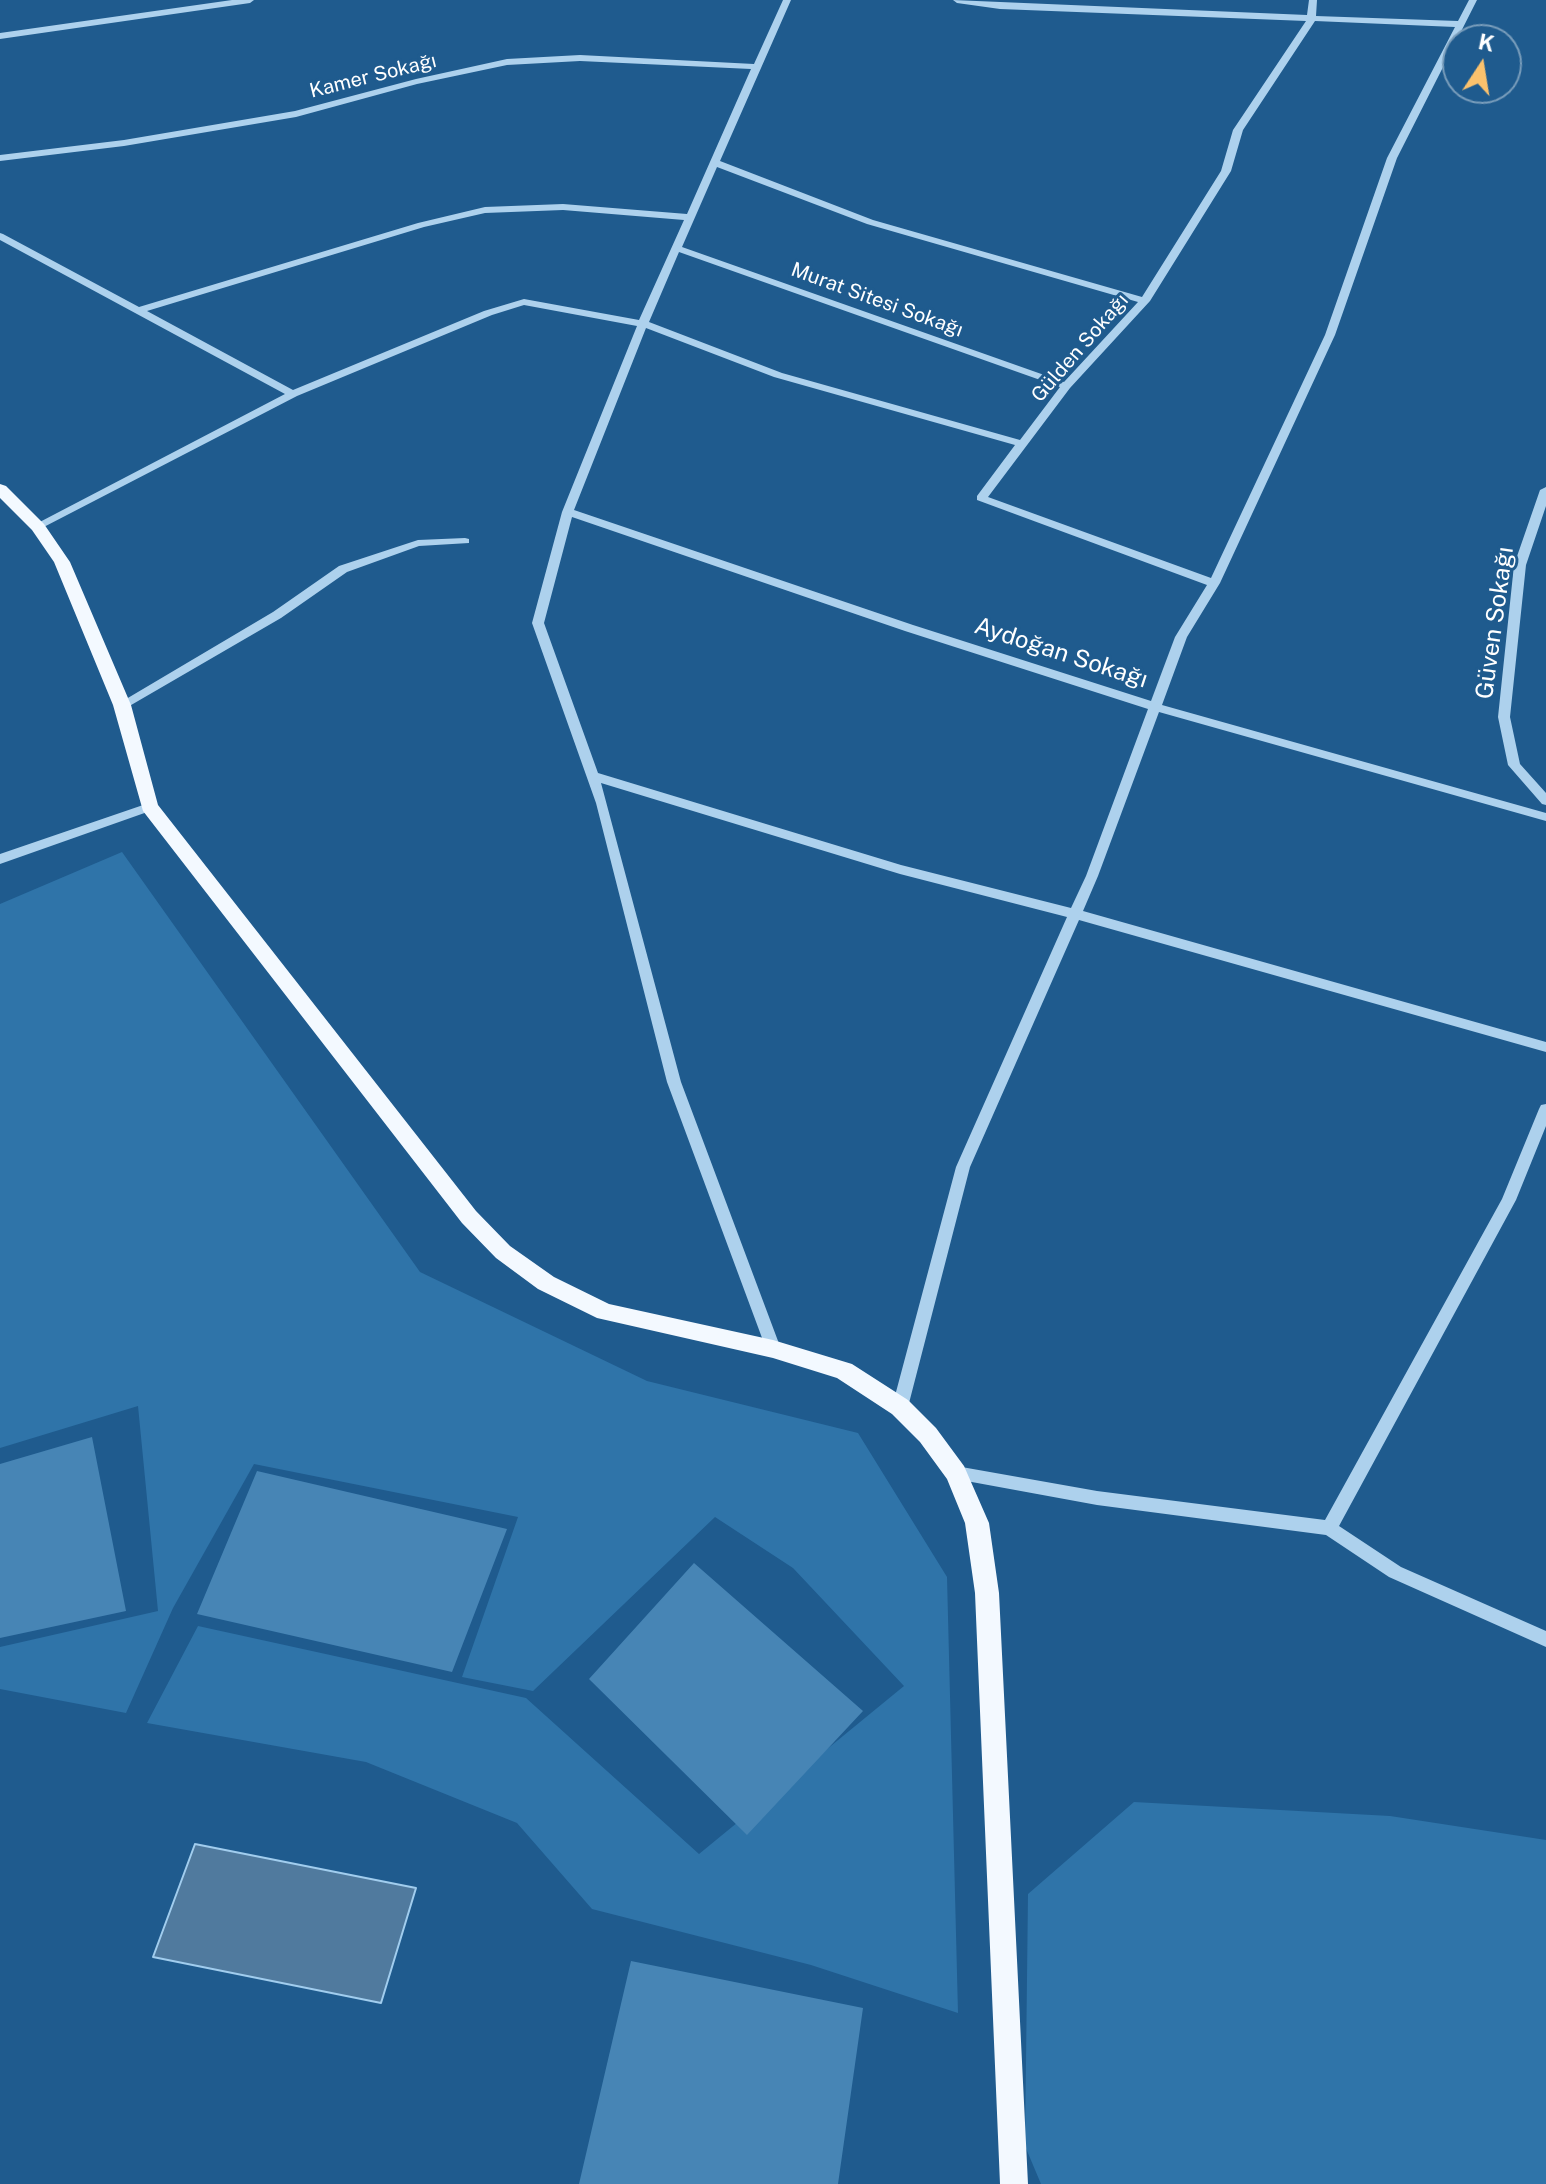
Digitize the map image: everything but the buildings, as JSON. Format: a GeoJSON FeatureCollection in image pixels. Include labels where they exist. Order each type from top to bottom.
{"type":"FeatureCollection","features":[{"type":"Feature","properties":{"kind":"main road"},"geometry":{"type":"LineString","coordinates":[[0,489],[38,527],[62,562],[122,705],[149,807],[459,1205],[503,1252],[546,1283],[605,1312],[773,1349],[844,1371],[900,1407],[928,1435],[956,1473],[977,1523],[987,1593],[1014,2184]]}},
{"type":"Feature","properties":{"kind":"street"},"geometry":{"type":"LineString","coordinates":[[0,36],[250,0]]}},
{"type":"Feature","properties":{"kind":"street"},"geometry":{"type":"LineString","coordinates":[[773,1349],[674,1082],[602,803],[538,623],[568,512],[689,217],[787,0]]}},
{"type":"Feature","properties":{"kind":"street"},"geometry":{"type":"LineString","coordinates":[[957,0],[1311,20],[1458,24],[1473,0]]}},
{"type":"Feature","properties":{"kind":"street"},"geometry":{"type":"LineString","coordinates":[[1095,9],[1102,0]]}},
{"type":"Feature","properties":{"kind":"street","name":"Gülden Sokağı"},"geometry":{"type":"LineString","coordinates":[[1214,583],[981,498],[1066,386],[1145,301],[1226,171],[1238,130],[1311,20],[1313,0]]}},
{"type":"Feature","properties":{"kind":"street"},"geometry":{"type":"LineString","coordinates":[[900,1407],[963,1167],[1076,914],[1181,637],[1214,583],[1330,335],[1392,158],[1442,56]]}},
{"type":"Feature","properties":{"kind":"street","name":"Kamer Sokağı"},"geometry":{"type":"LineString","coordinates":[[0,158],[124,143],[296,114],[507,62],[580,58],[757,67]]}},
{"type":"Feature","properties":{"kind":"street"},"geometry":{"type":"LineString","coordinates":[[714,162],[870,222],[1145,301]]}},
{"type":"Feature","properties":{"kind":"street"},"geometry":{"type":"LineString","coordinates":[[139,310],[421,225],[485,210],[563,207],[689,217]]}},
{"type":"Feature","properties":{"kind":"street"},"geometry":{"type":"LineString","coordinates":[[0,236],[293,394]]}},
{"type":"Feature","properties":{"kind":"street","name":"Murat Sitesi Sokağı"},"geometry":{"type":"LineString","coordinates":[[676,248],[1066,386]]}},
{"type":"Feature","properties":{"kind":"street"},"geometry":{"type":"LineString","coordinates":[[38,527],[293,394],[488,313],[524,302],[644,324],[778,375],[1023,444]]}},
{"type":"Feature","properties":{"kind":"street","name":"Güven Sokağı"},"geometry":{"type":"LineString","coordinates":[[1546,490],[1520,565],[1504,717],[1514,765],[1546,801]]}},
{"type":"Feature","properties":{"kind":"street","name":"Aydoğan Sokağı"},"geometry":{"type":"LineString","coordinates":[[568,512],[909,628],[1156,707],[1546,817]]}},
{"type":"Feature","properties":{"kind":"street"},"geometry":{"type":"LineString","coordinates":[[122,705],[277,615],[343,569],[418,543],[465,541]]}},
{"type":"Feature","properties":{"kind":"street"},"geometry":{"type":"LineString","coordinates":[[592,776],[900,869],[1076,914],[1546,1047]]}},
{"type":"Feature","properties":{"kind":"street"},"geometry":{"type":"LineString","coordinates":[[0,859],[149,807]]}},
{"type":"Feature","properties":{"kind":"street"},"geometry":{"type":"LineString","coordinates":[[1329,1528],[1509,1200],[1546,1109]]}},
{"type":"Feature","properties":{"kind":"street"},"geometry":{"type":"LineString","coordinates":[[956,1473],[1097,1498],[1329,1528],[1395,1572],[1546,1639]]}},
{"type":"Feature","properties":{"kind":"shaded area"},"geometry":{"type":"Polygon","coordinates":[[[122,852],[420,1272],[647,1381],[858,1433],[947,1577],[958,2013],[811,1965],[592,1909],[517,1823],[366,1762],[147,1723],[198,1626],[526,1698],[699,1854],[904,1686],[793,1568],[715,1517],[533,1691],[462,1677],[518,1517],[254,1464],[173,1608],[126,1713],[0,1689],[0,1647],[158,1611],[138,1406],[0,1448],[0,904],[122,852]]]}},
{"type":"Feature","properties":{"kind":"shaded area"},"geometry":{"type":"Polygon","coordinates":[[[1134,1802],[1390,1816],[1546,1840],[1546,2184],[1041,2184],[1025,2146],[1028,1894],[1134,1802]]]}},
{"type":"Feature","properties":{"kind":"shaded area"},"geometry":{"type":"Polygon","coordinates":[[[195,1844],[416,1888],[381,2003],[153,1957],[195,1844]]]}}]}
